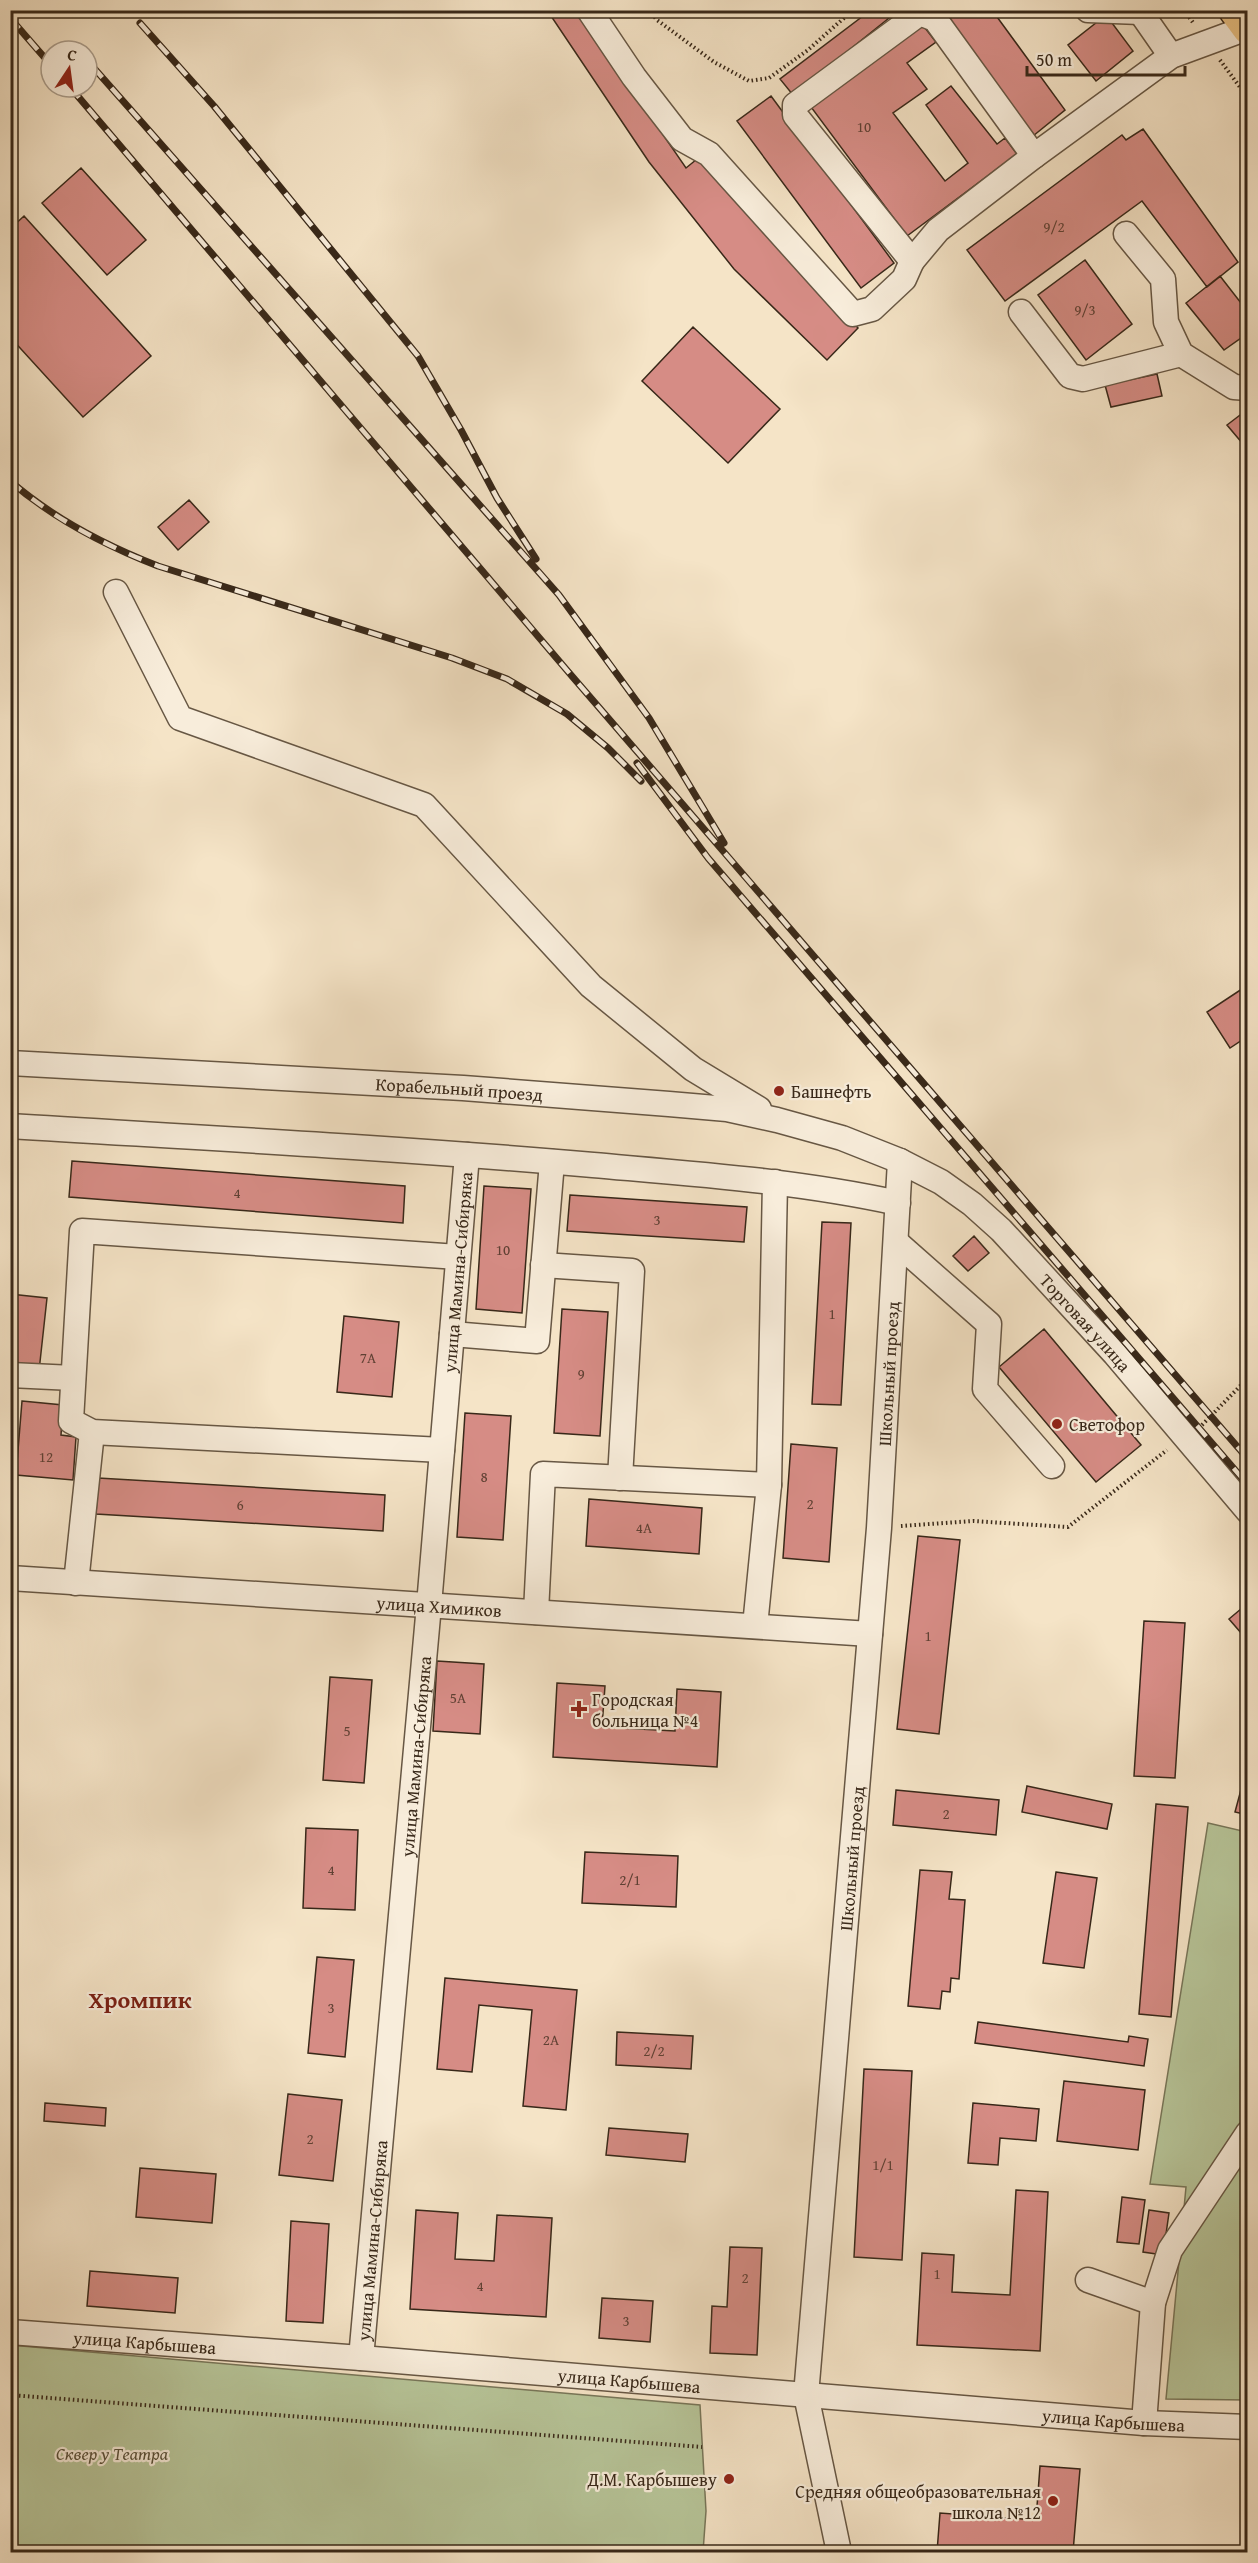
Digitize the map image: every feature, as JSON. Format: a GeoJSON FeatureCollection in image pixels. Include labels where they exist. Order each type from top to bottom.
{"type":"FeatureCollection","features":[{"type":"Feature","properties":{"kind":"main road"},"geometry":{"type":"LineString","coordinates":[[1234,10],[1247,29]]}},
{"type":"Feature","properties":{"kind":"street"},"geometry":{"type":"LineString","coordinates":[[589,10],[634,77],[682,139],[710,154],[853,314],[872,309],[904,279],[912,261],[938,230],[1034,156],[1171,56],[1247,29]]}},
{"type":"Feature","properties":{"kind":"street"},"geometry":{"type":"LineString","coordinates":[[1088,10],[1140,11],[1171,56]]}},
{"type":"Feature","properties":{"kind":"street"},"geometry":{"type":"LineString","coordinates":[[912,261],[795,115],[795,105],[920,13],[935,19],[1034,156]]}},
{"type":"Feature","properties":{"kind":"street"},"geometry":{"type":"LineString","coordinates":[[1126,234],[1163,279],[1166,322],[1181,354],[1234,387],[1248,388]]}},
{"type":"Feature","properties":{"kind":"street"},"geometry":{"type":"LineString","coordinates":[[1021,312],[1070,376],[1083,379],[1181,354]]}},
{"type":"Feature","properties":{"kind":"street"},"geometry":{"type":"LineString","coordinates":[[116,592],[180,718],[424,805],[591,986],[693,1069],[777,1119]]}},
{"type":"Feature","properties":{"kind":"street","name":"Корабельный проезд"},"geometry":{"type":"LineString","coordinates":[[10,1063],[463,1088],[727,1109],[777,1119],[842,1138],[900,1161]]}},
{"type":"Feature","properties":{"kind":"street"},"geometry":{"type":"LineString","coordinates":[[10,1126],[552,1162],[775,1182],[854,1193],[898,1203]]}},
{"type":"Feature","properties":{"kind":"street","name":"улица Мамина-Сибиряка"},"geometry":{"type":"LineString","coordinates":[[361,2358],[467,1155]]}},
{"type":"Feature","properties":{"kind":"street","name":"Школьный проезд"},"geometry":{"type":"LineString","coordinates":[[839,2553],[806,2395],[879,1528],[900,1161]]}},
{"type":"Feature","properties":{"kind":"street","name":"Торговая улица"},"geometry":{"type":"LineString","coordinates":[[900,1161],[941,1182],[972,1204],[1001,1230],[1115,1354],[1248,1511]]}},
{"type":"Feature","properties":{"kind":"street"},"geometry":{"type":"LineString","coordinates":[[452,1334],[537,1341],[552,1162]]}},
{"type":"Feature","properties":{"kind":"street"},"geometry":{"type":"LineString","coordinates":[[755,1626],[769,1485],[775,1182]]}},
{"type":"Feature","properties":{"kind":"street"},"geometry":{"type":"LineString","coordinates":[[442,1450],[92,1432],[71,1421],[82,1231],[458,1257]]}},
{"type":"Feature","properties":{"kind":"street"},"geometry":{"type":"LineString","coordinates":[[896,1242],[988,1324],[985,1389],[1052,1466]]}},
{"type":"Feature","properties":{"kind":"street"},"geometry":{"type":"LineString","coordinates":[[543,1265],[632,1271],[620,1478]]}},
{"type":"Feature","properties":{"kind":"street"},"geometry":{"type":"LineString","coordinates":[[10,1375],[74,1378]]}},
{"type":"Feature","properties":{"kind":"street"},"geometry":{"type":"LineString","coordinates":[[76,1583],[92,1432]]}},
{"type":"Feature","properties":{"kind":"street"},"geometry":{"type":"LineString","coordinates":[[536,1611],[543,1474],[769,1485]]}},
{"type":"Feature","properties":{"kind":"street","name":"улица Химиков"},"geometry":{"type":"LineString","coordinates":[[10,1578],[870,1634]]}},
{"type":"Feature","properties":{"kind":"street"},"geometry":{"type":"LineString","coordinates":[[1144,2423],[1153,2303],[1170,2250],[1248,2133]]}},
{"type":"Feature","properties":{"kind":"street"},"geometry":{"type":"LineString","coordinates":[[1088,2280],[1153,2303]]}},
{"type":"Feature","properties":{"kind":"street","name":"улица Карбышева"},"geometry":{"type":"LineString","coordinates":[[10,2332],[361,2358],[1144,2423],[1248,2427]]}},
{"type":"Feature","properties":{"kind":"path"},"geometry":{"type":"LineString","coordinates":[[649,10],[657,20],[714,62],[749,81],[769,78],[808,50],[853,10]]}},
{"type":"Feature","properties":{"kind":"path"},"geometry":{"type":"LineString","coordinates":[[879,1528],[973,1521],[1068,1527],[1211,1417],[1248,1378]]}},
{"type":"Feature","properties":{"kind":"path"},"geometry":{"type":"LineString","coordinates":[[10,2395],[702,2447]]}},
{"type":"Feature","properties":{"kind":"green space"},"geometry":{"type":"Polygon","coordinates":[[[1208,1823],[1247,1832],[1247,2400],[1166,2399],[1186,2187],[1150,2184],[1208,1823]]]}},
{"type":"Feature","properties":{"kind":"green space","name":"Сквер у Театра"},"geometry":{"type":"Polygon","coordinates":[[[10,2345],[700,2405],[706,2511],[703,2552],[11,2552],[10,2345]]]}},
{"type":"Feature","properties":{"kind":"building"},"geometry":{"type":"Polygon","coordinates":[[[547,10],[577,10],[686,168],[702,155],[858,328],[827,360],[734,269],[649,162],[547,10]]]}},
{"type":"Feature","properties":{"kind":"building"},"geometry":{"type":"Polygon","coordinates":[[[871,10],[899,10],[793,95],[780,79],[871,10]]]}},
{"type":"Feature","properties":{"kind":"building"},"geometry":{"type":"Polygon","coordinates":[[[942,10],[992,10],[1065,110],[1033,136],[942,10]]]}},
{"type":"Feature","properties":{"kind":"building"},"geometry":{"type":"Polygon","coordinates":[[[1106,15],[1133,51],[1096,81],[1068,45],[1106,15]]]}},
{"type":"Feature","properties":{"kind":"building"},"geometry":{"type":"Polygon","coordinates":[[[922,24],[936,42],[907,63],[927,89],[893,113],[945,181],[968,163],[926,105],[951,86],[997,144],[1005,138],[1017,154],[907,236],[811,107],[922,24]]]}},
{"type":"Feature","properties":{"kind":"building"},"geometry":{"type":"Polygon","coordinates":[[[771,96],[894,263],[861,288],[737,121],[771,96]]]}},
{"type":"Feature","properties":{"kind":"building"},"geometry":{"type":"Polygon","coordinates":[[[1143,129],[1238,262],[1207,287],[1142,201],[1005,301],[967,250],[1122,135],[1126,140],[1143,129]]]}},
{"type":"Feature","properties":{"kind":"building"},"geometry":{"type":"Polygon","coordinates":[[[81,168],[146,240],[107,275],[42,203],[81,168]]]}},
{"type":"Feature","properties":{"kind":"building"},"geometry":{"type":"Polygon","coordinates":[[[24,216],[151,356],[83,417],[10,337],[10,229],[24,216]]]}},
{"type":"Feature","properties":{"kind":"building"},"geometry":{"type":"Polygon","coordinates":[[[1085,260],[1132,324],[1086,360],[1038,295],[1085,260]]]}},
{"type":"Feature","properties":{"kind":"building"},"geometry":{"type":"Polygon","coordinates":[[[1220,276],[1248,312],[1248,333],[1224,350],[1186,303],[1220,276]]]}},
{"type":"Feature","properties":{"kind":"building"},"geometry":{"type":"Polygon","coordinates":[[[693,327],[780,409],[728,463],[642,381],[693,327]]]}},
{"type":"Feature","properties":{"kind":"building"},"geometry":{"type":"Polygon","coordinates":[[[1157,374],[1162,396],[1111,407],[1105,385],[1157,374]]]}},
{"type":"Feature","properties":{"kind":"building"},"geometry":{"type":"Polygon","coordinates":[[[1248,409],[1248,450],[1227,425],[1248,409]]]}},
{"type":"Feature","properties":{"kind":"building"},"geometry":{"type":"Polygon","coordinates":[[[189,500],[209,522],[178,550],[158,527],[189,500]]]}},
{"type":"Feature","properties":{"kind":"building"},"geometry":{"type":"Polygon","coordinates":[[[1248,985],[1248,1036],[1230,1048],[1207,1012],[1248,985]]]}},
{"type":"Feature","properties":{"kind":"building"},"geometry":{"type":"Polygon","coordinates":[[[72,1161],[405,1186],[403,1223],[69,1197],[72,1161]]]}},
{"type":"Feature","properties":{"kind":"building"},"geometry":{"type":"Polygon","coordinates":[[[484,1186],[531,1189],[522,1313],[476,1309],[484,1186]]]}},
{"type":"Feature","properties":{"kind":"building"},"geometry":{"type":"Polygon","coordinates":[[[570,1195],[747,1207],[744,1242],[567,1231],[570,1195]]]}},
{"type":"Feature","properties":{"kind":"building"},"geometry":{"type":"Polygon","coordinates":[[[822,1222],[851,1223],[841,1405],[812,1404],[822,1222]]]}},
{"type":"Feature","properties":{"kind":"building"},"geometry":{"type":"Polygon","coordinates":[[[974,1236],[989,1253],[968,1271],[953,1256],[974,1236]]]}},
{"type":"Feature","properties":{"kind":"building"},"geometry":{"type":"Polygon","coordinates":[[[10,1294],[47,1298],[39,1371],[10,1368],[10,1294]]]}},
{"type":"Feature","properties":{"kind":"building"},"geometry":{"type":"Polygon","coordinates":[[[562,1309],[608,1312],[600,1436],[554,1433],[562,1309]]]}},
{"type":"Feature","properties":{"kind":"building"},"geometry":{"type":"Polygon","coordinates":[[[344,1316],[399,1322],[392,1397],[337,1392],[344,1316]]]}},
{"type":"Feature","properties":{"kind":"building"},"geometry":{"type":"Polygon","coordinates":[[[1044,1329],[1141,1445],[1096,1482],[999,1367],[1044,1329]]]}},
{"type":"Feature","properties":{"kind":"building"},"geometry":{"type":"Polygon","coordinates":[[[22,1401],[63,1405],[61,1435],[76,1437],[73,1480],[16,1475],[22,1401]]]}},
{"type":"Feature","properties":{"kind":"building"},"geometry":{"type":"Polygon","coordinates":[[[465,1413],[511,1416],[503,1540],[457,1537],[465,1413]]]}},
{"type":"Feature","properties":{"kind":"building"},"geometry":{"type":"Polygon","coordinates":[[[791,1444],[837,1448],[829,1562],[783,1558],[791,1444]]]}},
{"type":"Feature","properties":{"kind":"building"},"geometry":{"type":"Polygon","coordinates":[[[98,1478],[385,1495],[383,1531],[96,1514],[98,1478]]]}},
{"type":"Feature","properties":{"kind":"building"},"geometry":{"type":"Polygon","coordinates":[[[589,1499],[702,1508],[699,1554],[586,1546],[589,1499]]]}},
{"type":"Feature","properties":{"kind":"building"},"geometry":{"type":"Polygon","coordinates":[[[918,1536],[960,1540],[939,1734],[897,1729],[918,1536]]]}},
{"type":"Feature","properties":{"kind":"building"},"geometry":{"type":"Polygon","coordinates":[[[1248,1603],[1248,1641],[1229,1619],[1248,1603]]]}},
{"type":"Feature","properties":{"kind":"building"},"geometry":{"type":"Polygon","coordinates":[[[1144,1621],[1185,1623],[1175,1778],[1134,1776],[1144,1621]]]}},
{"type":"Feature","properties":{"kind":"building"},"geometry":{"type":"Polygon","coordinates":[[[10,1661],[15,1662],[10,1716],[10,1661]]]}},
{"type":"Feature","properties":{"kind":"building"},"geometry":{"type":"Polygon","coordinates":[[[437,1661],[484,1664],[480,1734],[433,1731],[437,1661]]]}},
{"type":"Feature","properties":{"kind":"building"},"geometry":{"type":"Polygon","coordinates":[[[330,1677],[372,1680],[364,1783],[323,1780],[330,1677]]]}},
{"type":"Feature","properties":{"kind":"building","name":"Городская больница №4"},"geometry":{"type":"Polygon","coordinates":[[[557,1683],[605,1686],[602,1727],[675,1731],[677,1689],[721,1692],[717,1767],[553,1757],[557,1683]]]}},
{"type":"Feature","properties":{"kind":"building"},"geometry":{"type":"Polygon","coordinates":[[[1246,1771],[1248,1771],[1248,1815],[1235,1812],[1246,1771]]]}},
{"type":"Feature","properties":{"kind":"building"},"geometry":{"type":"Polygon","coordinates":[[[1027,1786],[1112,1804],[1107,1829],[1022,1812],[1027,1786]]]}},
{"type":"Feature","properties":{"kind":"building"},"geometry":{"type":"Polygon","coordinates":[[[10,1790],[14,1790],[10,1833],[10,1790]]]}},
{"type":"Feature","properties":{"kind":"building"},"geometry":{"type":"Polygon","coordinates":[[[896,1790],[999,1800],[996,1835],[893,1825],[896,1790]]]}},
{"type":"Feature","properties":{"kind":"building"},"geometry":{"type":"Polygon","coordinates":[[[1156,1804],[1188,1807],[1171,2017],[1139,2014],[1156,1804]]]}},
{"type":"Feature","properties":{"kind":"building"},"geometry":{"type":"Polygon","coordinates":[[[306,1828],[358,1830],[355,1910],[303,1908],[306,1828]]]}},
{"type":"Feature","properties":{"kind":"building"},"geometry":{"type":"Polygon","coordinates":[[[585,1852],[678,1856],[676,1907],[582,1903],[585,1852]]]}},
{"type":"Feature","properties":{"kind":"building"},"geometry":{"type":"Polygon","coordinates":[[[920,1870],[952,1872],[949,1899],[965,1900],[959,1979],[951,1978],[950,1992],[942,1991],[940,2009],[908,2006],[920,1870]]]}},
{"type":"Feature","properties":{"kind":"building"},"geometry":{"type":"Polygon","coordinates":[[[1056,1872],[1097,1878],[1084,1968],[1043,1963],[1056,1872]]]}},
{"type":"Feature","properties":{"kind":"building"},"geometry":{"type":"Polygon","coordinates":[[[317,1957],[354,1960],[345,2057],[308,2053],[317,1957]]]}},
{"type":"Feature","properties":{"kind":"building"},"geometry":{"type":"Polygon","coordinates":[[[445,1978],[577,1990],[566,2110],[523,2106],[532,2010],[479,2005],[472,2072],[437,2069],[445,1978]]]}},
{"type":"Feature","properties":{"kind":"building"},"geometry":{"type":"Polygon","coordinates":[[[978,2022],[1128,2042],[1129,2036],[1148,2039],[1144,2066],[975,2043],[978,2022]]]}},
{"type":"Feature","properties":{"kind":"building"},"geometry":{"type":"Polygon","coordinates":[[[617,2032],[693,2036],[691,2069],[616,2065],[617,2032]]]}},
{"type":"Feature","properties":{"kind":"building"},"geometry":{"type":"Polygon","coordinates":[[[864,2069],[912,2071],[902,2260],[854,2257],[864,2069]]]}},
{"type":"Feature","properties":{"kind":"building"},"geometry":{"type":"Polygon","coordinates":[[[1064,2081],[1145,2090],[1138,2150],[1057,2141],[1064,2081]]]}},
{"type":"Feature","properties":{"kind":"building"},"geometry":{"type":"Polygon","coordinates":[[[288,2094],[342,2100],[333,2181],[279,2175],[288,2094]]]}},
{"type":"Feature","properties":{"kind":"building"},"geometry":{"type":"Polygon","coordinates":[[[45,2103],[106,2108],[105,2126],[44,2121],[45,2103]]]}},
{"type":"Feature","properties":{"kind":"building"},"geometry":{"type":"Polygon","coordinates":[[[973,2103],[1039,2109],[1036,2141],[1000,2138],[998,2165],[968,2163],[973,2103]]]}},
{"type":"Feature","properties":{"kind":"building"},"geometry":{"type":"Polygon","coordinates":[[[609,2128],[688,2134],[685,2162],[606,2155],[609,2128]]]}},
{"type":"Feature","properties":{"kind":"building"},"geometry":{"type":"Polygon","coordinates":[[[140,2168],[216,2174],[212,2223],[136,2217],[140,2168]]]}},
{"type":"Feature","properties":{"kind":"building"},"geometry":{"type":"Polygon","coordinates":[[[1016,2190],[1048,2192],[1040,2351],[917,2345],[922,2253],[954,2255],[952,2292],[1010,2295],[1016,2190]]]}},
{"type":"Feature","properties":{"kind":"building"},"geometry":{"type":"Polygon","coordinates":[[[1122,2197],[1145,2200],[1139,2244],[1117,2242],[1122,2197]]]}},
{"type":"Feature","properties":{"kind":"building"},"geometry":{"type":"Polygon","coordinates":[[[416,2210],[458,2213],[455,2259],[494,2261],[497,2215],[552,2218],[546,2317],[410,2309],[416,2210]]]}},
{"type":"Feature","properties":{"kind":"building"},"geometry":{"type":"Polygon","coordinates":[[[1149,2210],[1169,2213],[1163,2255],[1143,2252],[1149,2210]]]}},
{"type":"Feature","properties":{"kind":"building"},"geometry":{"type":"Polygon","coordinates":[[[291,2221],[329,2224],[323,2323],[286,2321],[291,2221]]]}},
{"type":"Feature","properties":{"kind":"building"},"geometry":{"type":"Polygon","coordinates":[[[730,2247],[762,2248],[757,2355],[710,2353],[712,2306],[727,2307],[730,2247]]]}},
{"type":"Feature","properties":{"kind":"building"},"geometry":{"type":"Polygon","coordinates":[[[90,2271],[178,2278],[175,2313],[87,2306],[90,2271]]]}},
{"type":"Feature","properties":{"kind":"building"},"geometry":{"type":"Polygon","coordinates":[[[602,2298],[653,2301],[650,2342],[599,2338],[602,2298]]]}},
{"type":"Feature","properties":{"kind":"building"},"geometry":{"type":"Polygon","coordinates":[[[1040,2466],[1080,2469],[1073,2552],[937,2552],[940,2513],[1036,2520],[1040,2466]]]}},
{"type":"Feature","properties":{"kind":"railway"},"geometry":{"type":"LineString","coordinates":[[10,18],[39,51]]}},
{"type":"Feature","properties":{"kind":"railway"},"geometry":{"type":"LineString","coordinates":[[140,23],[214,106],[418,356],[497,498],[536,559]]}},
{"type":"Feature","properties":{"kind":"railway"},"geometry":{"type":"LineString","coordinates":[[99,74],[559,595],[649,718],[724,843]]}},
{"type":"Feature","properties":{"kind":"railway"},"geometry":{"type":"LineString","coordinates":[[80,99],[571,675],[1248,1459]]}},
{"type":"Feature","properties":{"kind":"railway"},"geometry":{"type":"LineString","coordinates":[[10,481],[44,507],[80,530],[158,566],[452,658],[507,679],[567,714],[608,748],[641,781]]}},
{"type":"Feature","properties":{"kind":"railway"},"geometry":{"type":"LineString","coordinates":[[637,763],[708,858],[1248,1485]]}},
{"type":"Feature","properties":{"kind":"place","name":"Башнефть"},"geometry":{"type":"Point","coordinates":[779,1091]}},
{"type":"Feature","properties":{"kind":"place","name":"Светофор"},"geometry":{"type":"Point","coordinates":[1057,1424]}},
{"type":"Feature","properties":{"kind":"place","name":"Городская больница №4"},"geometry":{"type":"Point","coordinates":[579,1709]}},
{"type":"Feature","properties":{"kind":"place","name":"Д.М. Карбышеву"},"geometry":{"type":"Point","coordinates":[729,2479]}},
{"type":"Feature","properties":{"kind":"place","name":"Средняя общеобразовательная школа №12"},"geometry":{"type":"Point","coordinates":[1053,2501]}},
{"type":"Feature","properties":{"kind":"district","name":"Хромпик"},"geometry":{"type":"Point","coordinates":[140,1999]}}]}
